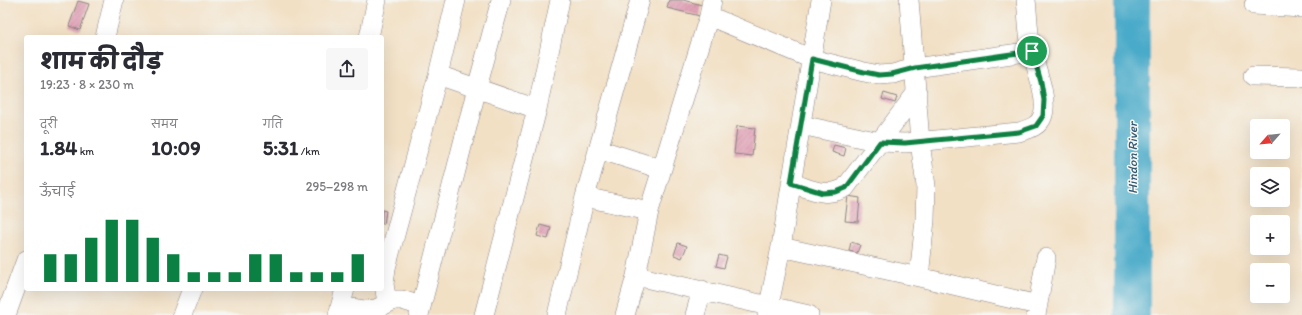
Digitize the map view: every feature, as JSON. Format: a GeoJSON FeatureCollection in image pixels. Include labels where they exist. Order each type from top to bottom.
{"type":"FeatureCollection","features":[{"type":"Feature","properties":{"kind":"street"},"geometry":{"type":"LineString","coordinates":[[105,35],[114,0]]}},
{"type":"Feature","properties":{"kind":"street"},"geometry":{"type":"LineString","coordinates":[[369,35],[377,0]]}},
{"type":"Feature","properties":{"kind":"street"},"geometry":{"type":"LineString","coordinates":[[387,303],[384,284],[386,268],[438,76],[456,0]]}},
{"type":"Feature","properties":{"kind":"street"},"geometry":{"type":"LineString","coordinates":[[341,303],[365,310],[376,309],[394,300],[402,300],[420,310],[501,0]]}},
{"type":"Feature","properties":{"kind":"street"},"geometry":{"type":"LineString","coordinates":[[484,315],[537,109],[560,0]]}},
{"type":"Feature","properties":{"kind":"street"},"geometry":{"type":"LineString","coordinates":[[557,315],[585,197],[640,0]]}},
{"type":"Feature","properties":{"kind":"street"},"geometry":{"type":"LineString","coordinates":[[768,310],[781,247],[821,0]]}},
{"type":"Feature","properties":{"kind":"street"},"geometry":{"type":"LineString","coordinates":[[909,0],[920,142],[926,186],[925,220],[919,277]]}},
{"type":"Feature","properties":{"kind":"street"},"geometry":{"type":"LineString","coordinates":[[801,125],[880,142],[905,143],[1019,132],[1036,126],[1043,116],[1044,100],[1041,82],[1032,51],[1026,0]]}},
{"type":"Feature","properties":{"kind":"street"},"geometry":{"type":"LineString","coordinates":[[1254,5],[1302,8]]}},
{"type":"Feature","properties":{"kind":"street"},"geometry":{"type":"LineString","coordinates":[[625,315],[636,276],[648,210],[710,8],[812,59],[879,75],[892,74],[915,68],[1032,51]]}},
{"type":"Feature","properties":{"kind":"street"},"geometry":{"type":"LineString","coordinates":[[438,76],[537,109]]}},
{"type":"Feature","properties":{"kind":"street"},"geometry":{"type":"LineString","coordinates":[[1253,76],[1302,76]]}},
{"type":"Feature","properties":{"kind":"street"},"geometry":{"type":"LineString","coordinates":[[791,183],[823,193],[836,192],[846,188],[916,92]]}},
{"type":"Feature","properties":{"kind":"street"},"geometry":{"type":"LineString","coordinates":[[598,148],[661,169]]}},
{"type":"Feature","properties":{"kind":"street"},"geometry":{"type":"LineString","coordinates":[[585,197],[648,210]]}},
{"type":"Feature","properties":{"kind":"street"},"geometry":{"type":"LineString","coordinates":[[781,247],[919,277],[1037,310],[1046,258]]}},
{"type":"Feature","properties":{"kind":"street"},"geometry":{"type":"LineString","coordinates":[[6,315],[24,266]]}},
{"type":"Feature","properties":{"kind":"street"},"geometry":{"type":"LineString","coordinates":[[636,276],[702,290],[768,310],[809,315]]}},
{"type":"Feature","properties":{"kind":"street"},"geometry":{"type":"LineString","coordinates":[[695,315],[702,290]]}},
{"type":"Feature","properties":{"kind":"street"},"geometry":{"type":"LineString","coordinates":[[182,315],[191,291]]}},
{"type":"Feature","properties":{"kind":"building"},"geometry":{"type":"Polygon","coordinates":[[[669,0],[683,0],[702,5],[700,16],[667,8],[669,0]]]}},
{"type":"Feature","properties":{"kind":"building"},"geometry":{"type":"Polygon","coordinates":[[[78,1],[89,4],[80,30],[69,26],[78,1]]]}},
{"type":"Feature","properties":{"kind":"building"},"geometry":{"type":"Polygon","coordinates":[[[884,93],[897,97],[895,103],[882,99],[884,93]]]}},
{"type":"Feature","properties":{"kind":"building"},"geometry":{"type":"Polygon","coordinates":[[[737,126],[755,128],[752,156],[734,154],[737,126]]]}},
{"type":"Feature","properties":{"kind":"building"},"geometry":{"type":"Polygon","coordinates":[[[834,145],[846,148],[844,156],[832,152],[834,145]]]}},
{"type":"Feature","properties":{"kind":"building"},"geometry":{"type":"Polygon","coordinates":[[[848,196],[860,198],[858,222],[845,221],[848,196]]]}},
{"type":"Feature","properties":{"kind":"building"},"geometry":{"type":"Polygon","coordinates":[[[384,210],[386,211],[384,224],[384,210]]]}},
{"type":"Feature","properties":{"kind":"building"},"geometry":{"type":"Polygon","coordinates":[[[540,225],[551,228],[548,239],[537,236],[540,225]]]}},
{"type":"Feature","properties":{"kind":"building"},"geometry":{"type":"Polygon","coordinates":[[[851,242],[860,245],[857,253],[849,251],[851,242]]]}},
{"type":"Feature","properties":{"kind":"building"},"geometry":{"type":"Polygon","coordinates":[[[678,243],[687,246],[682,258],[674,255],[678,243]]]}},
{"type":"Feature","properties":{"kind":"building"},"geometry":{"type":"Polygon","coordinates":[[[719,255],[727,257],[724,268],[716,266],[719,255]]]}},
{"type":"Feature","properties":{"kind":"waterway","name":"Hindon River"},"geometry":{"type":"LineString","coordinates":[[1132,0],[1132,315]]}},
{"type":"Feature","properties":{"kind":"route"},"geometry":{"type":"LineString","coordinates":[[1032,51],[1041,82],[1044,100],[1043,116],[1036,126],[1019,132],[905,143],[880,142],[846,188],[836,192],[823,193],[791,183],[812,59],[879,75],[892,74],[915,68],[1032,51]]}}]}
